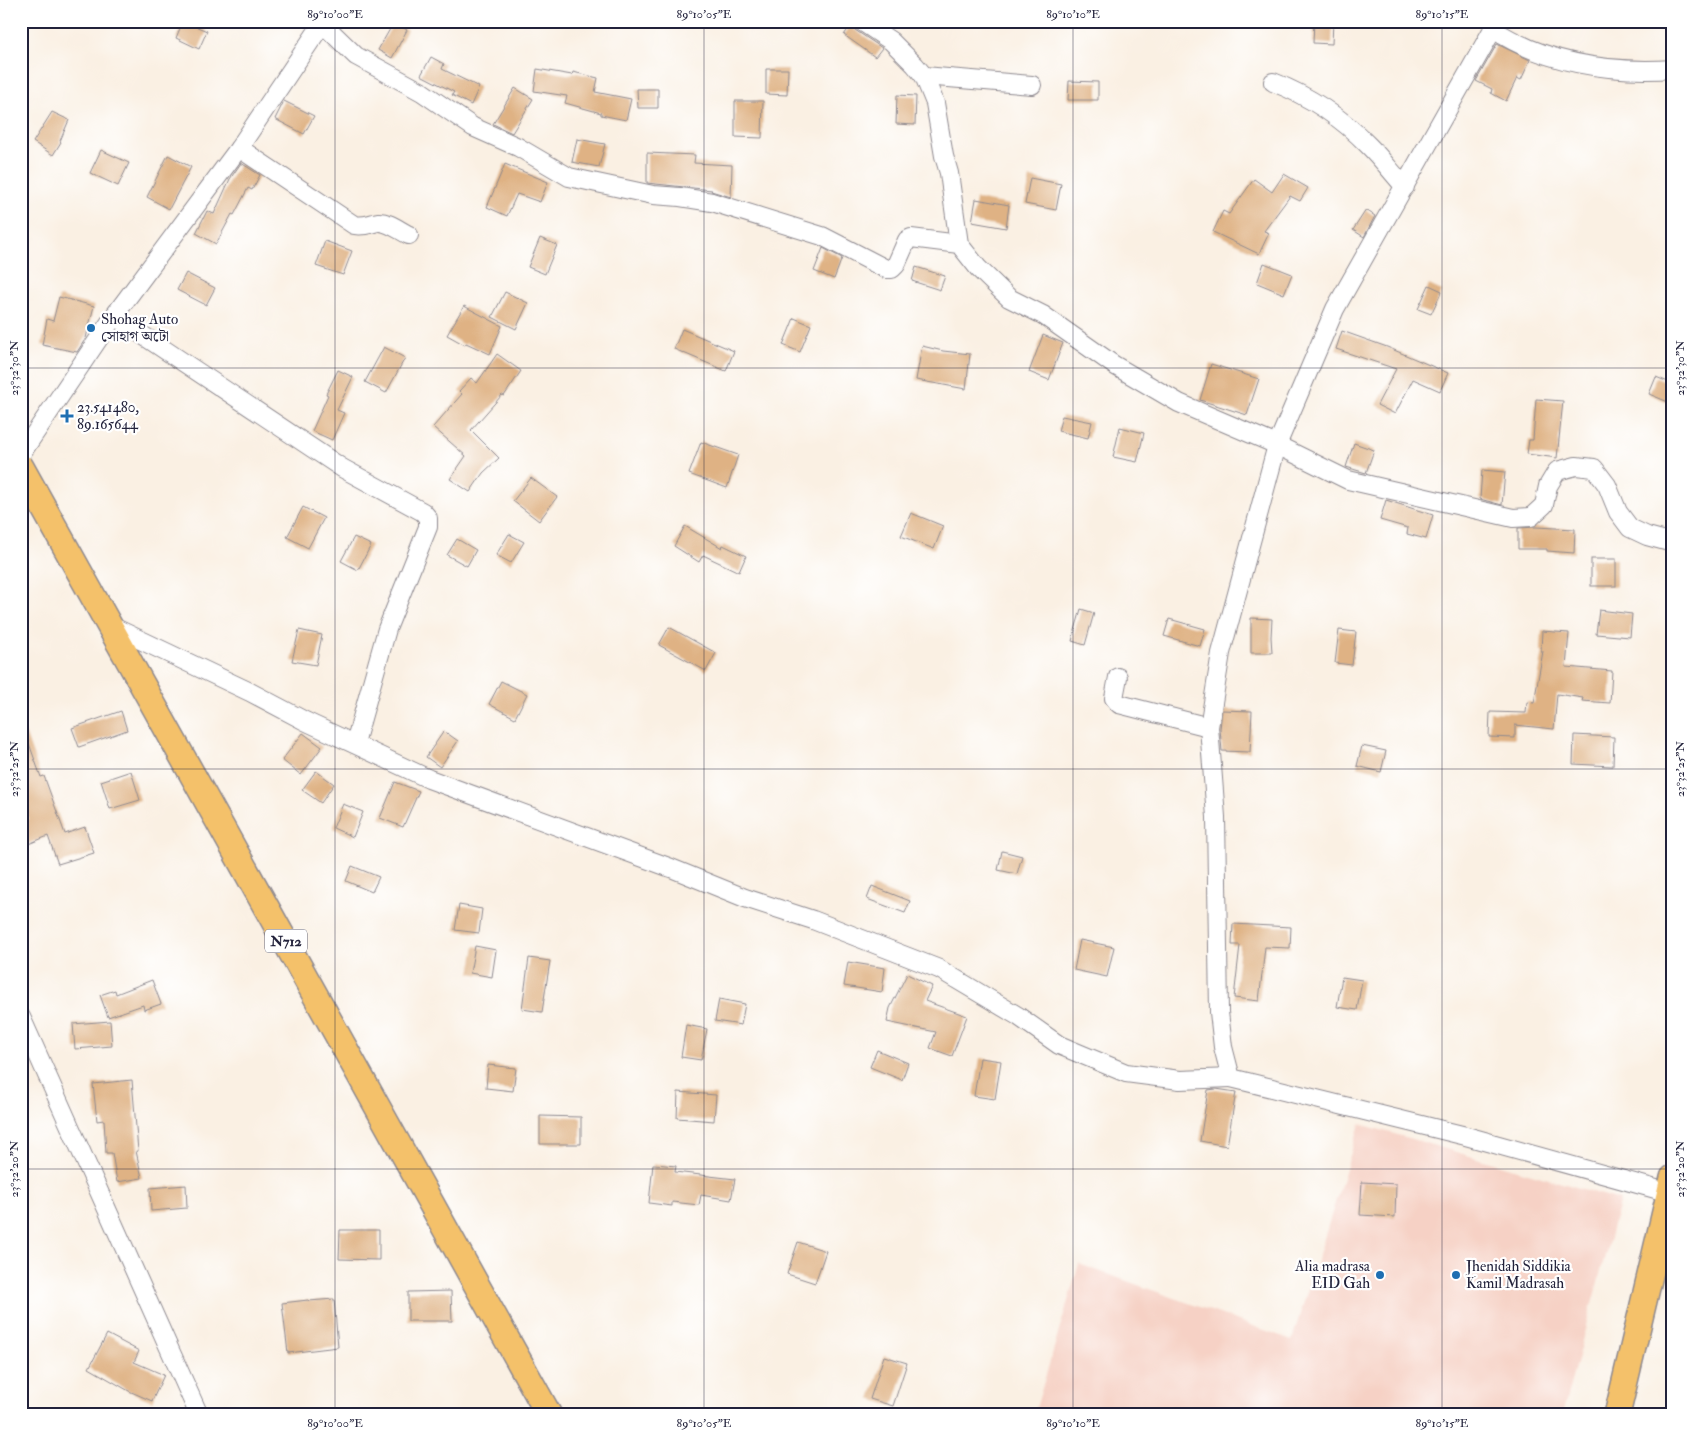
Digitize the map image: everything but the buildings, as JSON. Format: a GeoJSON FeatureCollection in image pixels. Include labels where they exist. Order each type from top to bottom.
{"type":"FeatureCollection","features":[{"type":"Feature","properties":{"kind":"highway","name":"N712"},"geometry":{"type":"LineString","coordinates":[[21,467],[549,1415]]}},
{"type":"Feature","properties":{"kind":"highway"},"geometry":{"type":"LineString","coordinates":[[1617,1415],[1667,1234],[1671,1185]]}},
{"type":"Feature","properties":{"kind":"street"},"geometry":{"type":"LineString","coordinates":[[861,21],[891,41],[924,76],[935,103],[944,156],[949,173],[959,244],[978,268],[1009,298],[1043,315],[1114,365],[1180,403],[1277,445],[1348,480],[1513,518],[1532,517],[1544,505],[1548,486],[1557,472],[1576,466],[1594,468],[1607,485],[1618,512],[1630,528],[1647,536],[1673,543]]}},
{"type":"Feature","properties":{"kind":"street"},"geometry":{"type":"LineString","coordinates":[[21,454],[114,316],[239,148],[323,22],[356,56],[422,92],[473,126],[518,147],[569,177],[654,195],[712,202],[822,236],[886,270],[892,269],[896,265],[907,240],[911,238],[959,244]]}},
{"type":"Feature","properties":{"kind":"street"},"geometry":{"type":"LineString","coordinates":[[1231,1078],[1222,1047],[1219,1012],[1216,817],[1209,727],[1222,653],[1277,445],[1335,309],[1494,25],[1508,39],[1540,53],[1594,67],[1623,70],[1673,69]]}},
{"type":"Feature","properties":{"kind":"street"},"geometry":{"type":"LineString","coordinates":[[924,76],[1032,85]]}},
{"type":"Feature","properties":{"kind":"street"},"geometry":{"type":"LineString","coordinates":[[1273,82],[1297,92],[1334,115],[1369,146],[1405,187]]}},
{"type":"Feature","properties":{"kind":"street"},"geometry":{"type":"LineString","coordinates":[[239,148],[354,225],[362,227],[377,222],[384,222],[409,235]]}},
{"type":"Feature","properties":{"kind":"street"},"geometry":{"type":"LineString","coordinates":[[114,316],[342,468],[423,512],[428,518],[428,527],[387,629],[355,743]]}},
{"type":"Feature","properties":{"kind":"street"},"geometry":{"type":"LineString","coordinates":[[109,625],[250,692],[305,721],[429,779],[671,868],[745,898],[813,920],[939,968],[1018,1016],[1059,1046],[1126,1073],[1180,1080],[1231,1078],[1671,1185]]}},
{"type":"Feature","properties":{"kind":"street"},"geometry":{"type":"LineString","coordinates":[[1118,677],[1114,698],[1119,704],[1209,727]]}},
{"type":"Feature","properties":{"kind":"street"},"geometry":{"type":"LineString","coordinates":[[21,1017],[199,1415]]}},
{"type":"Feature","properties":{"kind":"shaded area","name":"Jhenidah Siddikia Kamil Madrasah"},"geometry":{"type":"Polygon","coordinates":[[[1360,1124],[1620,1200],[1562,1415],[1034,1415],[1079,1264],[1292,1340],[1360,1124]]]}},
{"type":"Feature","properties":{"kind":"place","name":"Shohag Auto সোহাগ অটো"},"geometry":{"type":"Point","coordinates":[91,328]}},
{"type":"Feature","properties":{"kind":"place","name":"23.541480, 89.165644"},"geometry":{"type":"Point","coordinates":[67,416]}},
{"type":"Feature","properties":{"kind":"place","name":"Alia madrasa EID Gah"},"geometry":{"type":"Point","coordinates":[1380,1275]}},
{"type":"Feature","properties":{"kind":"place","name":"Jhenidah Siddikia Kamil Madrasah"},"geometry":{"type":"Point","coordinates":[1456,1275]}}]}
